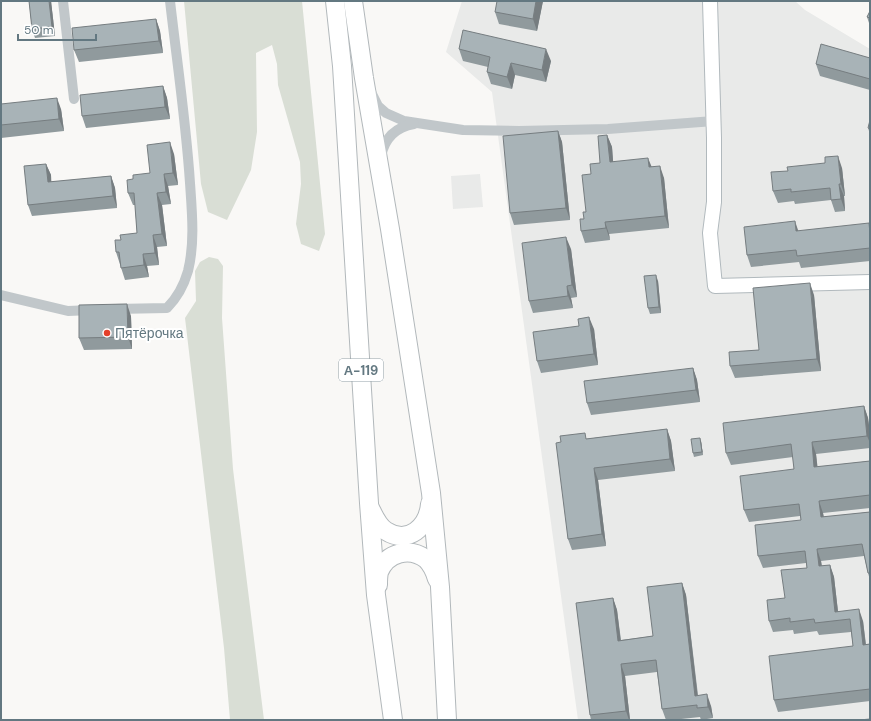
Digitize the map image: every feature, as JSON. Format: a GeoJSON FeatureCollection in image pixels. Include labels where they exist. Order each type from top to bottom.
{"type":"FeatureCollection","features":[{"type":"Feature","properties":{"kind":"highway","name":"А-119"},"geometry":{"type":"LineString","coordinates":[[335,1],[342,66],[376,595],[393,720]]}},
{"type":"Feature","properties":{"kind":"highway"},"geometry":{"type":"LineString","coordinates":[[353,1],[431,493],[440,587],[447,720]]}},
{"type":"Feature","properties":{"kind":"highway"},"geometry":{"type":"LineString","coordinates":[[369,503],[376,520],[385,531],[397,536],[409,535],[419,529],[426,521],[430,509],[431,493]]}},
{"type":"Feature","properties":{"kind":"highway"},"geometry":{"type":"LineString","coordinates":[[376,595],[379,572],[388,559],[401,552],[414,553],[427,560],[435,572],[440,587]]}},
{"type":"Feature","properties":{"kind":"street"},"geometry":{"type":"LineString","coordinates":[[63,1],[74,99]]}},
{"type":"Feature","properties":{"kind":"street"},"geometry":{"type":"LineString","coordinates":[[1,295],[68,311],[167,308],[173,302],[188,271],[191,252],[192,216],[187,142],[170,1]]}},
{"type":"Feature","properties":{"kind":"street"},"geometry":{"type":"LineString","coordinates":[[710,1],[714,121],[714,202],[710,233],[715,286],[870,282]]}},
{"type":"Feature","properties":{"kind":"street"},"geometry":{"type":"LineString","coordinates":[[364,78],[378,106],[394,117],[416,124],[463,130],[520,131],[608,129],[714,121]]}},
{"type":"Feature","properties":{"kind":"street"},"geometry":{"type":"LineString","coordinates":[[380,167],[383,149],[390,135],[405,125],[416,124]]}},
{"type":"Feature","properties":{"kind":"shaded area"},"geometry":{"type":"Polygon","coordinates":[[[184,1],[302,1],[325,234],[319,251],[301,244],[296,224],[301,184],[300,162],[278,85],[277,64],[272,45],[256,53],[257,132],[251,170],[227,220],[208,212],[201,184],[184,1]]]}},
{"type":"Feature","properties":{"kind":"shaded area"},"geometry":{"type":"Polygon","coordinates":[[[462,1],[795,1],[805,10],[870,49],[870,720],[578,720],[492,92],[446,52],[462,1]]]}},
{"type":"Feature","properties":{"kind":"shaded area"},"geometry":{"type":"Polygon","coordinates":[[[480,174],[483,207],[453,209],[451,176],[480,174]]]}},
{"type":"Feature","properties":{"kind":"shaded area"},"geometry":{"type":"Polygon","coordinates":[[[209,257],[218,259],[223,266],[222,318],[233,469],[264,720],[230,720],[224,648],[185,318],[196,301],[195,271],[200,262],[209,257]]]}},
{"type":"Feature","properties":{"kind":"building"},"geometry":{"type":"Polygon","coordinates":[[[29,1],[49,1],[52,27],[32,29],[29,1]]]}},
{"type":"Feature","properties":{"kind":"building"},"geometry":{"type":"Polygon","coordinates":[[[497,1],[536,1],[533,19],[495,12],[497,1]]]}},
{"type":"Feature","properties":{"kind":"building"},"geometry":{"type":"Polygon","coordinates":[[[870,11],[870,18],[867,17],[870,11]]]}},
{"type":"Feature","properties":{"kind":"building"},"geometry":{"type":"Polygon","coordinates":[[[156,19],[159,41],[74,50],[72,28],[156,19]]]}},
{"type":"Feature","properties":{"kind":"building"},"geometry":{"type":"Polygon","coordinates":[[[463,30],[546,49],[542,70],[511,63],[507,77],[487,72],[490,57],[459,49],[463,30]]]}},
{"type":"Feature","properties":{"kind":"building"},"geometry":{"type":"Polygon","coordinates":[[[821,44],[870,58],[870,79],[816,64],[821,44]]]}},
{"type":"Feature","properties":{"kind":"building"},"geometry":{"type":"Polygon","coordinates":[[[163,86],[165,107],[82,116],[80,95],[163,86]]]}},
{"type":"Feature","properties":{"kind":"building"},"geometry":{"type":"Polygon","coordinates":[[[57,98],[59,119],[1,125],[1,104],[57,98]]]}},
{"type":"Feature","properties":{"kind":"building"},"geometry":{"type":"Polygon","coordinates":[[[558,131],[566,208],[510,213],[503,136],[558,131]]]}},
{"type":"Feature","properties":{"kind":"building"},"geometry":{"type":"Polygon","coordinates":[[[607,135],[610,162],[648,158],[649,167],[660,166],[665,216],[605,222],[606,228],[581,231],[580,219],[584,219],[583,212],[586,212],[582,175],[591,174],[590,164],[600,163],[598,136],[607,135]]]}},
{"type":"Feature","properties":{"kind":"building"},"geometry":{"type":"Polygon","coordinates":[[[170,142],[173,173],[164,174],[166,192],[157,193],[162,234],[153,235],[155,253],[143,254],[144,265],[121,268],[119,252],[116,252],[115,240],[121,240],[120,235],[137,233],[134,193],[128,193],[127,180],[133,179],[133,175],[150,173],[147,145],[170,142]]]}},
{"type":"Feature","properties":{"kind":"building"},"geometry":{"type":"Polygon","coordinates":[[[838,156],[841,199],[831,200],[830,188],[791,192],[791,189],[773,191],[771,172],[788,171],[787,167],[825,163],[825,157],[838,156]]]}},
{"type":"Feature","properties":{"kind":"building"},"geometry":{"type":"Polygon","coordinates":[[[46,164],[48,182],[111,176],[113,196],[28,205],[24,166],[46,164]]]}},
{"type":"Feature","properties":{"kind":"building"},"geometry":{"type":"Polygon","coordinates":[[[795,221],[796,231],[869,223],[870,248],[797,256],[796,250],[747,255],[744,227],[795,221]]]}},
{"type":"Feature","properties":{"kind":"building"},"geometry":{"type":"Polygon","coordinates":[[[566,237],[572,285],[567,286],[568,296],[529,301],[522,243],[566,237]]]}},
{"type":"Feature","properties":{"kind":"building"},"geometry":{"type":"Polygon","coordinates":[[[656,275],[659,307],[648,308],[644,276],[656,275]]]}},
{"type":"Feature","properties":{"kind":"building"},"geometry":{"type":"Polygon","coordinates":[[[810,283],[817,359],[730,366],[729,352],[759,350],[753,288],[810,283]]]}},
{"type":"Feature","properties":{"kind":"building"},"geometry":{"type":"Polygon","coordinates":[[[127,304],[128,337],[79,338],[79,305],[127,304]]]}},
{"type":"Feature","properties":{"kind":"building"},"geometry":{"type":"Polygon","coordinates":[[[589,317],[594,354],[537,361],[533,332],[579,326],[578,319],[589,317]]]}},
{"type":"Feature","properties":{"kind":"building"},"geometry":{"type":"Polygon","coordinates":[[[693,368],[696,390],[587,403],[584,381],[693,368]]]}},
{"type":"Feature","properties":{"kind":"building"},"geometry":{"type":"Polygon","coordinates":[[[864,406],[867,436],[812,442],[814,467],[870,461],[870,495],[819,501],[821,517],[870,512],[870,573],[868,573],[862,544],[817,549],[819,566],[830,565],[835,612],[859,609],[863,645],[870,644],[870,689],[774,700],[769,656],[853,646],[850,619],[815,623],[814,619],[790,622],[790,618],[769,621],[767,600],[785,598],[781,570],[807,568],[805,551],[758,556],[755,525],[801,520],[799,504],[744,510],[740,476],[794,469],[791,444],[726,453],[723,423],[864,406]]]}},
{"type":"Feature","properties":{"kind":"building"},"geometry":{"type":"Polygon","coordinates":[[[667,429],[670,459],[594,468],[602,534],[568,539],[556,443],[561,442],[560,436],[585,433],[586,439],[667,429]]]}},
{"type":"Feature","properties":{"kind":"building"},"geometry":{"type":"Polygon","coordinates":[[[700,438],[702,452],[693,453],[691,439],[700,438]]]}},
{"type":"Feature","properties":{"kind":"building"},"geometry":{"type":"Polygon","coordinates":[[[682,583],[695,696],[707,694],[708,707],[697,708],[697,705],[662,709],[656,660],[621,664],[626,711],[590,715],[576,603],[613,598],[618,641],[653,636],[647,587],[682,583]]]}},
{"type":"Feature","properties":{"kind":"place","name":"Пятёрочка"},"geometry":{"type":"Point","coordinates":[107,333]}}]}
